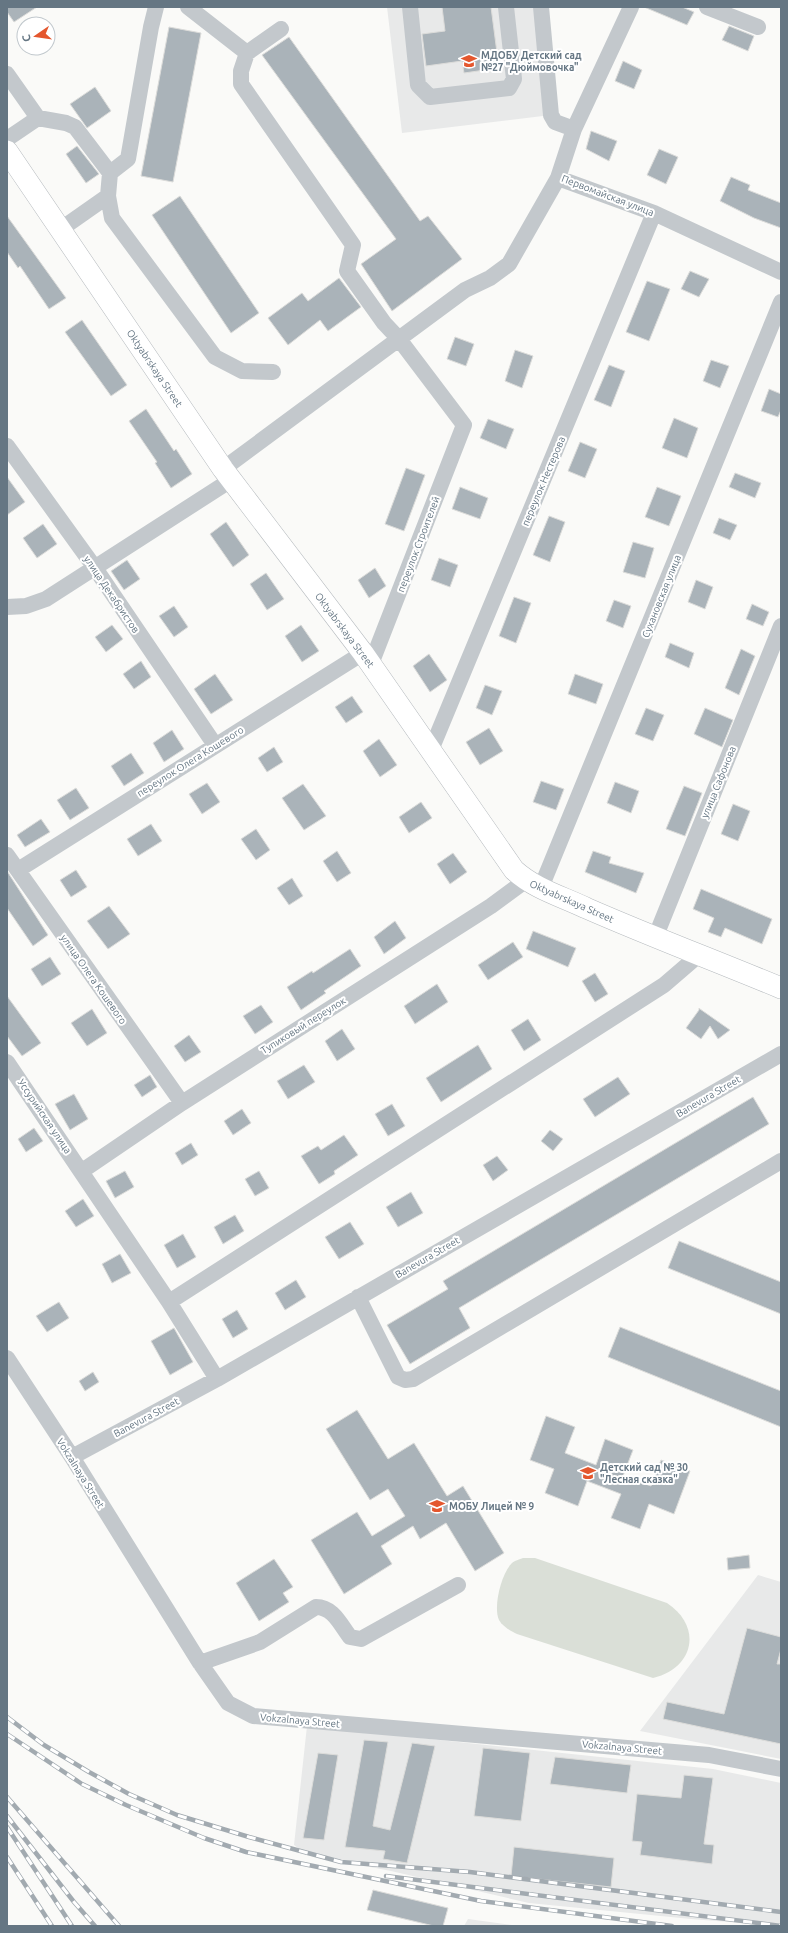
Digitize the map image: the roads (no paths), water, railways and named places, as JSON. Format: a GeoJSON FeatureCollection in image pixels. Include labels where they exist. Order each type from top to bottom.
{"type":"FeatureCollection","features":[{"type":"Feature","properties":{"kind":"main road","name":"Oktyabrskaya Street"},"geometry":{"type":"LineString","coordinates":[[7,151],[227,475],[367,658],[514,870],[533,885],[655,938],[700,954],[781,988]]}},
{"type":"Feature","properties":{"kind":"street"},"geometry":{"type":"LineString","coordinates":[[110,173],[128,159],[151,27],[156,7]]}},
{"type":"Feature","properties":{"kind":"street"},"geometry":{"type":"LineString","coordinates":[[188,7],[247,53]]}},
{"type":"Feature","properties":{"kind":"street"},"geometry":{"type":"LineString","coordinates":[[410,7],[418,85],[430,96],[508,88],[514,79],[506,7]]}},
{"type":"Feature","properties":{"kind":"street"},"geometry":{"type":"LineString","coordinates":[[541,7],[552,115],[555,122],[574,129]]}},
{"type":"Feature","properties":{"kind":"street","name":"Первомайская улица"},"geometry":{"type":"LineString","coordinates":[[631,7],[574,129],[558,178],[654,213],[781,272]]}},
{"type":"Feature","properties":{"kind":"street"},"geometry":{"type":"LineString","coordinates":[[707,7],[758,27]]}},
{"type":"Feature","properties":{"kind":"street"},"geometry":{"type":"LineString","coordinates":[[281,29],[247,53],[241,71],[241,84],[353,245],[347,271],[384,322],[399,339]]}},
{"type":"Feature","properties":{"kind":"street"},"geometry":{"type":"LineString","coordinates":[[7,74],[38,118]]}},
{"type":"Feature","properties":{"kind":"street"},"geometry":{"type":"LineString","coordinates":[[7,139],[38,118],[66,123],[75,127],[110,173],[108,196],[112,218],[215,358],[242,371],[273,372]]}},
{"type":"Feature","properties":{"kind":"street"},"geometry":{"type":"LineString","coordinates":[[7,607],[26,606],[46,599],[95,568],[227,475],[399,339],[465,290],[490,278],[509,264],[558,178]]}},
{"type":"Feature","properties":{"kind":"street"},"geometry":{"type":"LineString","coordinates":[[61,229],[108,196]]}},
{"type":"Feature","properties":{"kind":"street","name":"переулок Нестерова"},"geometry":{"type":"LineString","coordinates":[[431,750],[654,213]]}},
{"type":"Feature","properties":{"kind":"street","name":"Сухановская улица"},"geometry":{"type":"LineString","coordinates":[[533,885],[781,302]]}},
{"type":"Feature","properties":{"kind":"street","name":"переулок Строителей"},"geometry":{"type":"LineString","coordinates":[[367,658],[464,425],[399,339]]}},
{"type":"Feature","properties":{"kind":"street","name":"улица Декабристов"},"geometry":{"type":"LineString","coordinates":[[7,446],[95,568],[215,745]]}},
{"type":"Feature","properties":{"kind":"street","name":"улица Сафонова"},"geometry":{"type":"LineString","coordinates":[[655,938],[781,626]]}},
{"type":"Feature","properties":{"kind":"street","name":"переулок Олега Кошевого"},"geometry":{"type":"LineString","coordinates":[[18,870],[215,745],[367,658]]}},
{"type":"Feature","properties":{"kind":"street","name":"улица Олега Кошевого"},"geometry":{"type":"LineString","coordinates":[[7,855],[182,1103]]}},
{"type":"Feature","properties":{"kind":"street","name":"Тупиковый переулок"},"geometry":{"type":"LineString","coordinates":[[82,1171],[182,1103],[491,906],[533,885]]}},
{"type":"Feature","properties":{"kind":"street"},"geometry":{"type":"LineString","coordinates":[[169,1302],[664,984],[700,954]]}},
{"type":"Feature","properties":{"kind":"street","name":"Banevura Street"},"geometry":{"type":"LineString","coordinates":[[72,1457],[217,1379],[781,1054]]}},
{"type":"Feature","properties":{"kind":"street","name":"Уссурийская улица"},"geometry":{"type":"LineString","coordinates":[[7,1062],[169,1302],[217,1379]]}},
{"type":"Feature","properties":{"kind":"street"},"geometry":{"type":"LineString","coordinates":[[358,1297],[398,1377],[405,1380],[414,1380],[781,1161]]}},
{"type":"Feature","properties":{"kind":"street","name":"Vokzalnaya Street"},"geometry":{"type":"LineString","coordinates":[[7,1358],[72,1457],[200,1663],[228,1703],[253,1716],[709,1755],[781,1769]]}},
{"type":"Feature","properties":{"kind":"street"},"geometry":{"type":"LineString","coordinates":[[200,1663],[260,1642],[316,1607],[324,1607],[330,1610],[350,1637],[361,1639],[458,1585]]}},
{"type":"Feature","properties":{"kind":"railway"},"geometry":{"type":"LineString","coordinates":[[7,1717],[44,1745],[89,1772],[129,1794],[177,1815],[249,1837],[341,1862],[470,1872],[781,1912]]}},
{"type":"Feature","properties":{"kind":"railway"},"geometry":{"type":"LineString","coordinates":[[7,1734],[82,1784],[126,1805],[204,1838],[246,1852],[481,1901],[672,1926]]}},
{"type":"Feature","properties":{"kind":"railway"},"geometry":{"type":"LineString","coordinates":[[7,1797],[119,1926]]}},
{"type":"Feature","properties":{"kind":"railway"},"geometry":{"type":"LineString","coordinates":[[7,1816],[74,1902],[95,1926]]}},
{"type":"Feature","properties":{"kind":"railway"},"geometry":{"type":"LineString","coordinates":[[7,1827],[72,1926]]}},
{"type":"Feature","properties":{"kind":"railway"},"geometry":{"type":"LineString","coordinates":[[7,1857],[52,1926]]}},
{"type":"Feature","properties":{"kind":"railway"},"geometry":{"type":"LineString","coordinates":[[386,1876],[781,1926]]}},
{"type":"Feature","properties":{"kind":"place","name":"МДОБУ Детский сад №27 \"Дюймовочка\""},"geometry":{"type":"Point","coordinates":[469,61]}},
{"type":"Feature","properties":{"kind":"place","name":"Детский сад № 30 \"Лесная сказка\""},"geometry":{"type":"Point","coordinates":[588,1473]}},
{"type":"Feature","properties":{"kind":"place","name":"МОБУ Лицей № 9"},"geometry":{"type":"Point","coordinates":[437,1506]}}]}
